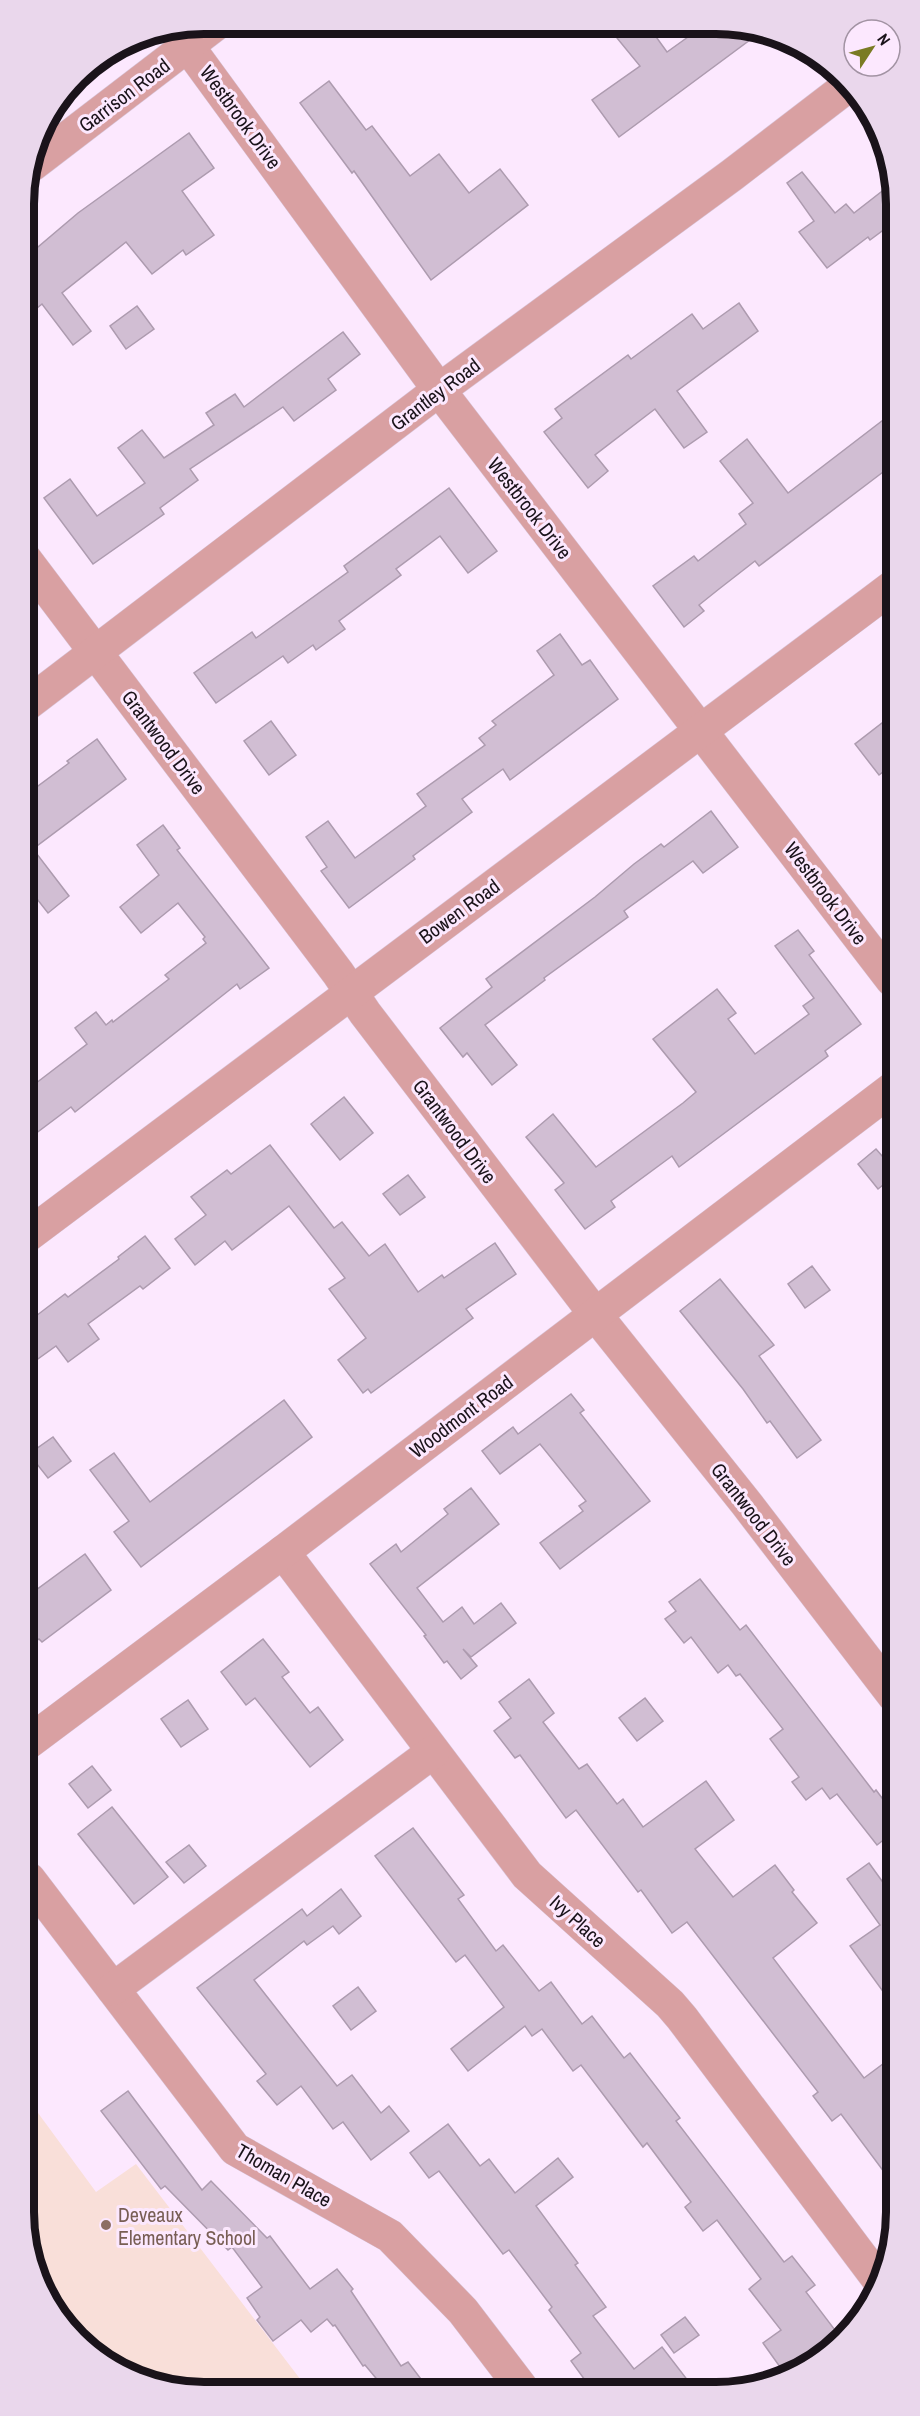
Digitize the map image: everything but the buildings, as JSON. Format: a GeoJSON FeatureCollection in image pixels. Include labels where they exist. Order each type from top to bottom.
{"type":"FeatureCollection","features":[{"type":"Feature","properties":{"kind":"street","name":"Garrison Road"},"geometry":{"type":"LineString","coordinates":[[41,157],[182,38]]}},
{"type":"Feature","properties":{"kind":"street","name":"Westbrook Drive"},"geometry":{"type":"LineString","coordinates":[[182,38],[439,390],[886,972]]}},
{"type":"Feature","properties":{"kind":"street","name":"Grantley Road"},"geometry":{"type":"LineString","coordinates":[[35,698],[439,390],[732,176],[842,91]]}},
{"type":"Feature","properties":{"kind":"street","name":"Grantwood Drive"},"geometry":{"type":"LineString","coordinates":[[35,572],[338,973],[349,992],[595,1314],[746,1503],[885,1685]]}},
{"type":"Feature","properties":{"kind":"street","name":"Bowen Road"},"geometry":{"type":"LineString","coordinates":[[35,1230],[349,992],[703,731],[886,592]]}},
{"type":"Feature","properties":{"kind":"street","name":"Woodmont Road"},"geometry":{"type":"LineString","coordinates":[[35,1738],[886,1094]]}},
{"type":"Feature","properties":{"kind":"street","name":"Ivy Place"},"geometry":{"type":"LineString","coordinates":[[283,1552],[527,1875],[670,2004],[874,2273]]}},
{"type":"Feature","properties":{"kind":"street"},"geometry":{"type":"LineString","coordinates":[[113,1989],[433,1752]]}},
{"type":"Feature","properties":{"kind":"street","name":"Thoman Place"},"geometry":{"type":"LineString","coordinates":[[35,1887],[235,2149],[390,2236],[463,2311],[517,2382]]}},
{"type":"Feature","properties":{"kind":"shaded area","name":"Deveaux Elementary School"},"geometry":{"type":"Polygon","coordinates":[[[35,2109],[96,2192],[136,2164],[302,2382],[205,2382],[171,2378],[150,2372],[110,2353],[77,2324],[63,2306],[47,2276],[36,2234],[35,2109]]]}},
{"type":"Feature","properties":{"kind":"place","name":"Deveaux Elementary School"},"geometry":{"type":"Point","coordinates":[106,2225]}}]}
